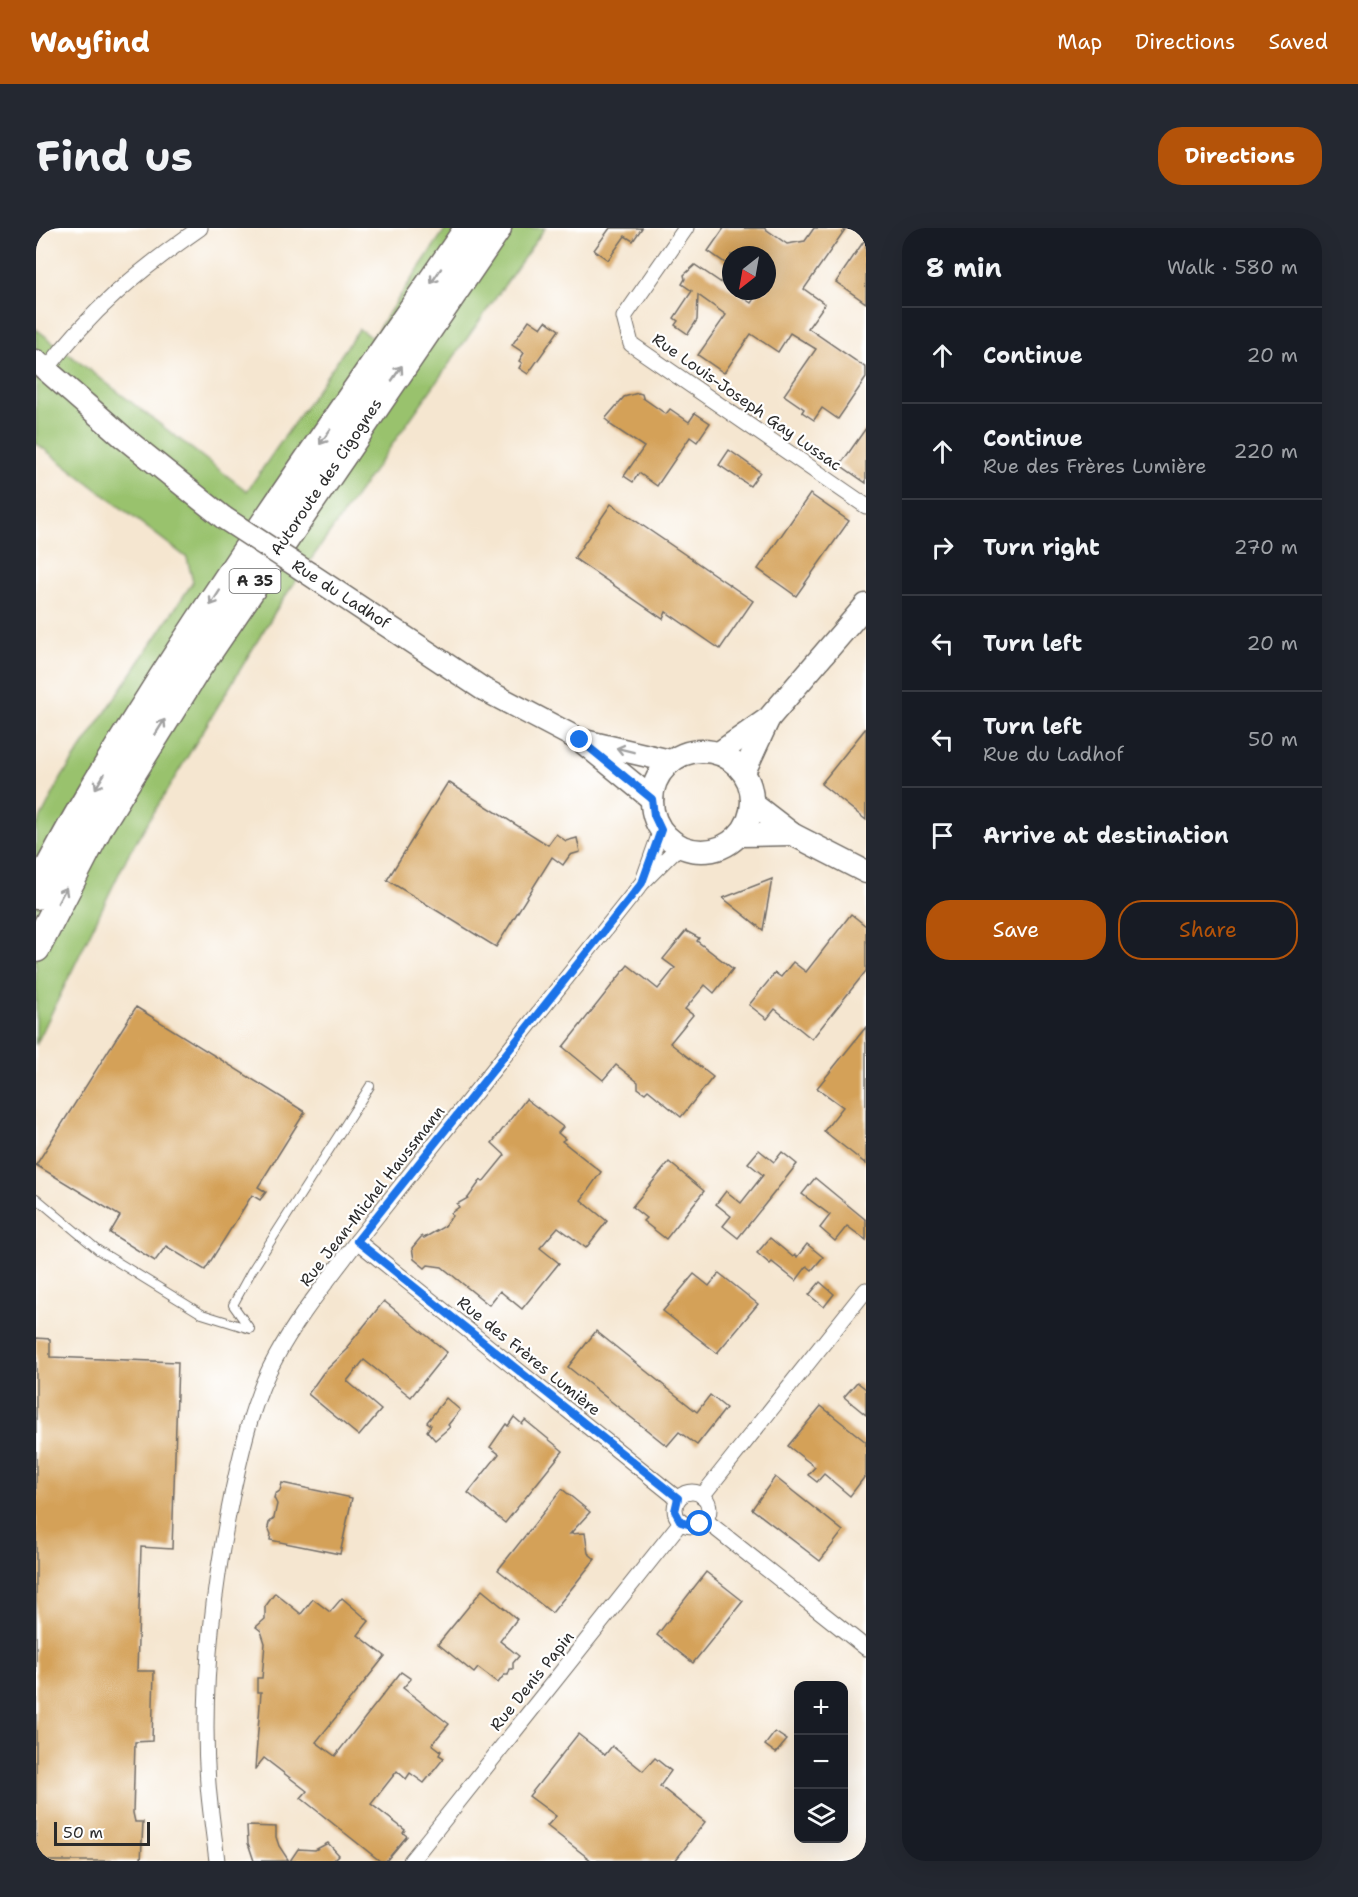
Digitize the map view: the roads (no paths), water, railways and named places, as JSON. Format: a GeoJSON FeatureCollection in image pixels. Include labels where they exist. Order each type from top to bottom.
{"type":"FeatureCollection","features":[{"type":"Feature","properties":{"kind":"highway","name":"Autoroute des Cigognes"},"geometry":{"type":"LineString","coordinates":[[36,895],[92,794],[230,574],[469,228]]}},
{"type":"Feature","properties":{"kind":"highway","name":"Autoroute des Cigognes"},"geometry":{"type":"LineString","coordinates":[[36,948],[100,824],[195,671],[497,228]]}},
{"type":"Feature","properties":{"kind":"main road","name":"Rue du Ladhof"},"geometry":{"type":"LineString","coordinates":[[39,372],[224,518],[483,689],[580,740],[652,799]]}},
{"type":"Feature","properties":{"kind":"main road"},"geometry":{"type":"LineString","coordinates":[[719,753],[769,718],[866,605]]}},
{"type":"Feature","properties":{"kind":"main road"},"geometry":{"type":"LineString","coordinates":[[744,772],[769,718]]}},
{"type":"Feature","properties":{"kind":"main road","name":"Rue du Ladhof"},"geometry":{"type":"LineString","coordinates":[[580,740],[670,761]]}},
{"type":"Feature","properties":{"kind":"main road"},"geometry":{"type":"LineString","coordinates":[[694,751],[719,753],[744,772],[751,787],[753,804],[749,820],[740,835],[727,845],[711,851],[695,851],[679,846],[661,830],[654,815],[652,799],[657,778],[670,761],[694,751]]}},
{"type":"Feature","properties":{"kind":"main road"},"geometry":{"type":"LineString","coordinates":[[753,804],[792,834],[866,872]]}},
{"type":"Feature","properties":{"kind":"main road"},"geometry":{"type":"LineString","coordinates":[[740,835],[792,834]]}},
{"type":"Feature","properties":{"kind":"street"},"geometry":{"type":"LineString","coordinates":[[39,372],[103,304],[152,261],[200,228]]}},
{"type":"Feature","properties":{"kind":"street","name":"Rue Louis-Joseph Gay Lussac"},"geometry":{"type":"LineString","coordinates":[[686,228],[624,317],[631,344],[866,506]]}},
{"type":"Feature","properties":{"kind":"street","name":"Rue Jean-Michel Haussmann"},"geometry":{"type":"LineString","coordinates":[[642,883],[661,830]]}},
{"type":"Feature","properties":{"kind":"street","name":"Rue Jean-Michel Haussmann"},"geometry":{"type":"LineString","coordinates":[[217,1861],[208,1783],[207,1680],[221,1547],[245,1436],[276,1357],[319,1292],[357,1241],[642,883],[679,846]]}},
{"type":"Feature","properties":{"kind":"street","name":"Rue des Frères Lumière"},"geometry":{"type":"LineString","coordinates":[[357,1241],[678,1498]]}},
{"type":"Feature","properties":{"kind":"street"},"geometry":{"type":"LineString","coordinates":[[702,1496],[866,1290]]}},
{"type":"Feature","properties":{"kind":"street"},"geometry":{"type":"LineString","coordinates":[[690,1492],[702,1496],[709,1507],[705,1520],[694,1526],[681,1522],[675,1511],[678,1498],[690,1492]]}},
{"type":"Feature","properties":{"kind":"street"},"geometry":{"type":"LineString","coordinates":[[705,1520],[866,1648]]}},
{"type":"Feature","properties":{"kind":"street","name":"Rue Denis Papin"},"geometry":{"type":"LineString","coordinates":[[411,1861],[681,1522]]}},
{"type":"Feature","properties":{"kind":"lane"},"geometry":{"type":"LineString","coordinates":[[36,1198],[98,1250],[202,1314],[250,1329],[233,1305],[251,1272],[370,1086]]}}]}
